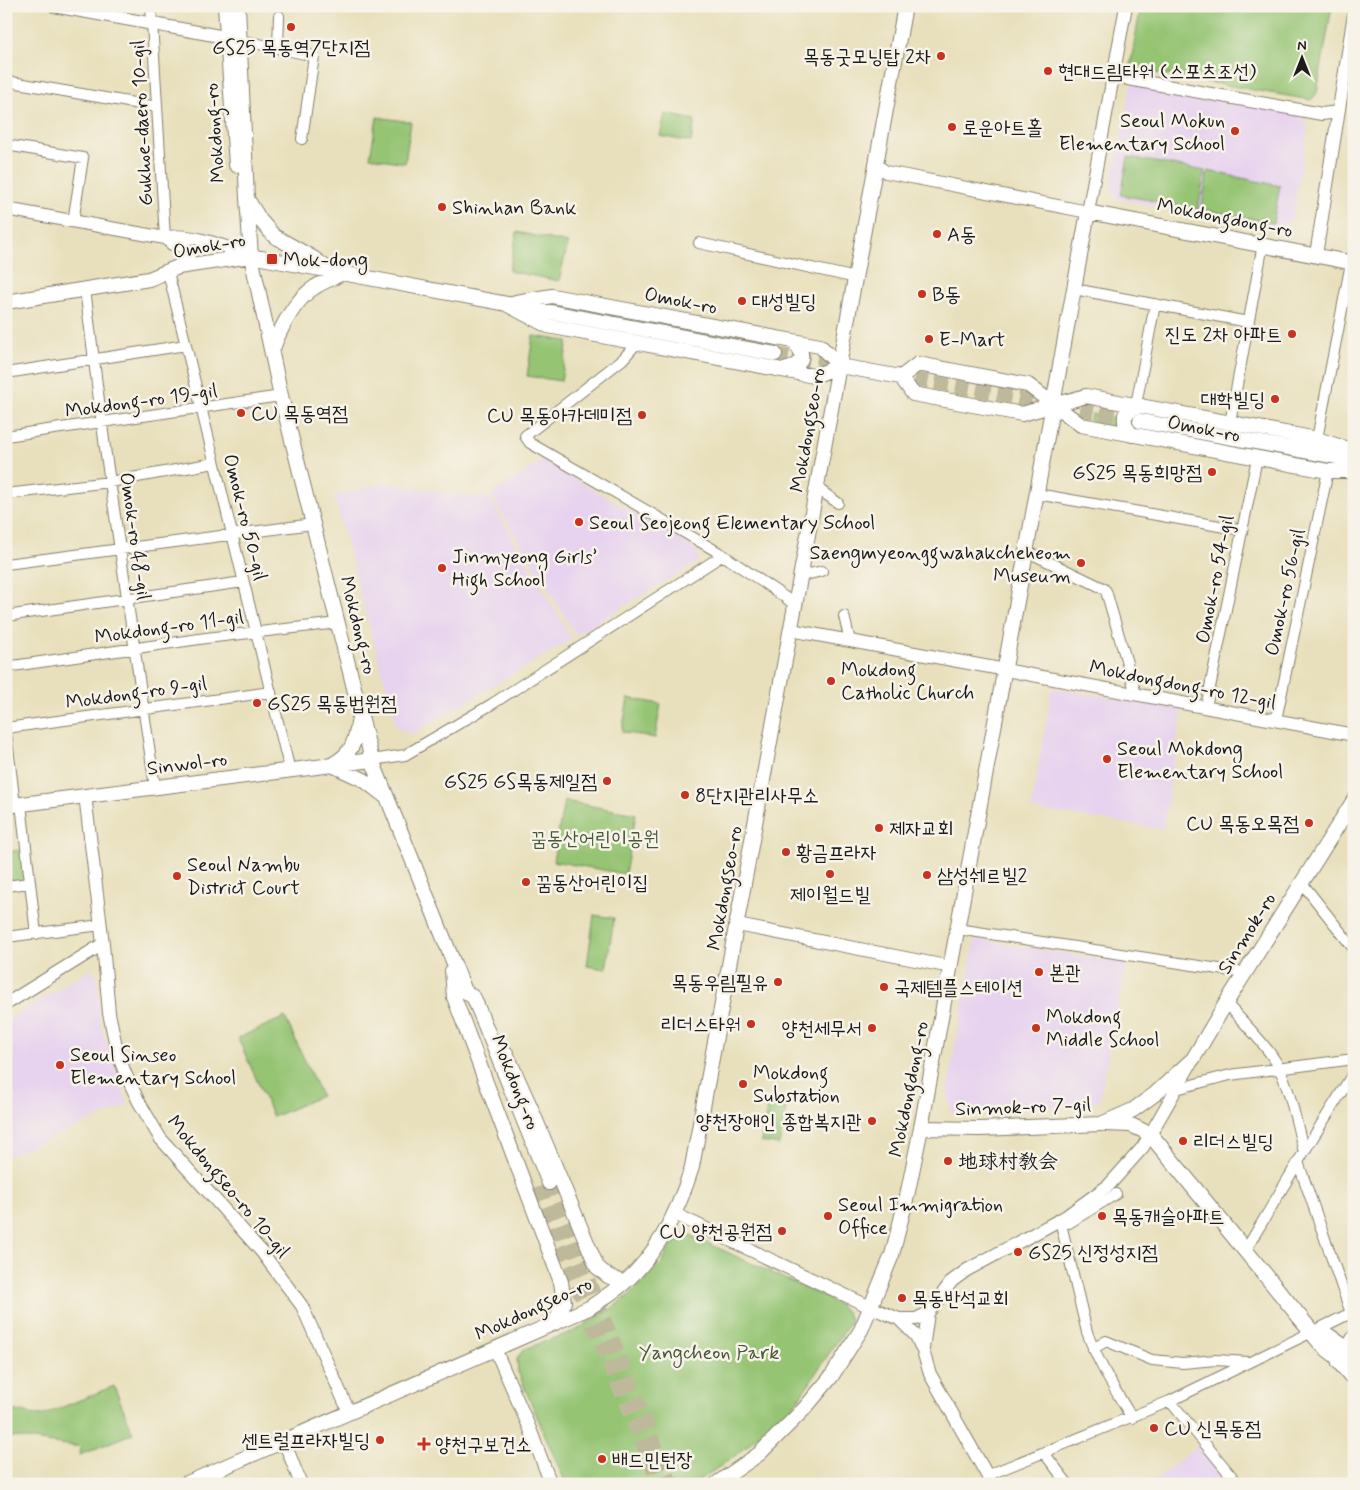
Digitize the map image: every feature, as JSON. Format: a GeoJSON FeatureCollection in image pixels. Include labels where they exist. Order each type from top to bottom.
{"type":"FeatureCollection","features":[{"type":"Feature","properties":{"kind":"main road","name":"Mokdong-ro"},"geometry":{"type":"LineString","coordinates":[[225,6],[234,38],[251,256]]}},
{"type":"Feature","properties":{"kind":"main road","name":"Mokdong-ro"},"geometry":{"type":"LineString","coordinates":[[238,6],[234,38],[240,226],[251,256],[281,396],[372,760],[465,991],[463,1003],[515,1132],[542,1185]]}},
{"type":"Feature","properties":{"kind":"main road","name":"Mokdongseo-ro"},"geometry":{"type":"LineString","coordinates":[[185,1484],[589,1308],[624,1283],[652,1251],[675,1214],[683,1196],[692,1166],[906,6]]}},
{"type":"Feature","properties":{"kind":"main road"},"geometry":{"type":"LineString","coordinates":[[247,198],[260,220],[274,236],[337,272],[314,287],[302,299],[279,333],[272,351]]}},
{"type":"Feature","properties":{"kind":"main road","name":"Mokdongdong-ro"},"geometry":{"type":"LineString","coordinates":[[716,1484],[759,1454],[805,1408],[831,1377],[861,1330],[892,1255],[921,1128],[1088,212],[1263,244],[1352,263]]}},
{"type":"Feature","properties":{"kind":"main road","name":"Omok-ro"},"geometry":{"type":"LineString","coordinates":[[6,302],[149,279],[173,269],[251,256],[775,354]]}},
{"type":"Feature","properties":{"kind":"main road","name":"Omok-ro"},"geometry":{"type":"LineString","coordinates":[[552,296],[820,346],[840,366],[814,376],[548,326],[506,304],[552,296]]}},
{"type":"Feature","properties":{"kind":"main road"},"geometry":{"type":"LineString","coordinates":[[784,370],[793,368],[800,362],[801,350],[793,341]]}},
{"type":"Feature","properties":{"kind":"main road","name":"Omok-ro"},"geometry":{"type":"LineString","coordinates":[[1354,460],[1139,411],[1086,396],[1053,404],[1022,414],[913,394],[901,377],[918,364],[1028,385],[1053,404],[1082,425],[1328,471],[1354,471]]}},
{"type":"Feature","properties":{"kind":"main road"},"geometry":{"type":"LineString","coordinates":[[840,366],[901,377]]}},
{"type":"Feature","properties":{"kind":"main road"},"geometry":{"type":"LineString","coordinates":[[1132,435],[1124,422],[1126,415],[1134,408],[1139,411]]}},
{"type":"Feature","properties":{"kind":"main road","name":"Omok-ro"},"geometry":{"type":"LineString","coordinates":[[1139,411],[1230,423],[1317,439],[1354,451]]}},
{"type":"Feature","properties":{"kind":"main road"},"geometry":{"type":"LineString","coordinates":[[331,765],[349,752],[356,735],[360,712]]}},
{"type":"Feature","properties":{"kind":"main road","name":"Sinwol-ro"},"geometry":{"type":"LineString","coordinates":[[14,805],[372,760]]}},
{"type":"Feature","properties":{"kind":"main road"},"geometry":{"type":"LineString","coordinates":[[331,765],[362,779],[388,800]]}},
{"type":"Feature","properties":{"kind":"main road","name":"Sinmok-ro"},"geometry":{"type":"LineString","coordinates":[[1194,1059],[1226,1003],[1354,800]]}},
{"type":"Feature","properties":{"kind":"main road"},"geometry":{"type":"LineString","coordinates":[[451,955],[478,991],[530,1106],[597,1267],[608,1276],[624,1283]]}},
{"type":"Feature","properties":{"kind":"main road"},"geometry":{"type":"LineString","coordinates":[[451,955],[454,997],[561,1282],[564,1302],[555,1323]]}},
{"type":"Feature","properties":{"kind":"main road","name":"Sinmok-ro 7-gil"},"geometry":{"type":"LineString","coordinates":[[921,1128],[980,1129],[1101,1124],[1133,1110],[1155,1094],[1194,1059]]}},
{"type":"Feature","properties":{"kind":"main road"},"geometry":{"type":"LineString","coordinates":[[1101,1124],[1120,1123],[1131,1125],[1150,1134],[1312,1332],[1326,1334],[1344,1352],[1354,1366]]}},
{"type":"Feature","properties":{"kind":"street"},"geometry":{"type":"LineString","coordinates":[[54,6],[234,38],[314,56],[302,139]]}},
{"type":"Feature","properties":{"kind":"street","name":"Gukhoe-daero 10-gil"},"geometry":{"type":"LineString","coordinates":[[152,6],[165,238]]}},
{"type":"Feature","properties":{"kind":"street","name":"Mokdongdong-ro"},"geometry":{"type":"LineString","coordinates":[[1088,212],[1126,6]]}},
{"type":"Feature","properties":{"kind":"street"},"geometry":{"type":"LineString","coordinates":[[1316,255],[1354,14]]}},
{"type":"Feature","properties":{"kind":"street"},"geometry":{"type":"LineString","coordinates":[[278,48],[279,16]]}},
{"type":"Feature","properties":{"kind":"street"},"geometry":{"type":"LineString","coordinates":[[1114,72],[1128,79],[1322,114],[1338,112]]}},
{"type":"Feature","properties":{"kind":"street"},"geometry":{"type":"LineString","coordinates":[[6,81],[157,108]]}},
{"type":"Feature","properties":{"kind":"street"},"geometry":{"type":"LineString","coordinates":[[6,145],[83,158],[73,222]]}},
{"type":"Feature","properties":{"kind":"street"},"geometry":{"type":"LineString","coordinates":[[876,165],[886,172],[1088,212]]}},
{"type":"Feature","properties":{"kind":"street"},"geometry":{"type":"LineString","coordinates":[[6,209],[165,238],[175,235],[220,244],[251,256]]}},
{"type":"Feature","properties":{"kind":"street"},"geometry":{"type":"LineString","coordinates":[[165,238],[171,244],[185,246],[188,249],[189,254],[173,269]]}},
{"type":"Feature","properties":{"kind":"street"},"geometry":{"type":"LineString","coordinates":[[698,243],[856,278]]}},
{"type":"Feature","properties":{"kind":"street","name":"Omok-ro"},"geometry":{"type":"LineString","coordinates":[[1230,423],[1263,244]]}},
{"type":"Feature","properties":{"kind":"street"},"geometry":{"type":"LineString","coordinates":[[1317,439],[1352,263]]}},
{"type":"Feature","properties":{"kind":"street","name":"Omok-ro 50-gil"},"geometry":{"type":"LineString","coordinates":[[173,269],[186,345],[290,771]]}},
{"type":"Feature","properties":{"kind":"street","name":"Omok-ro 48-gil"},"geometry":{"type":"LineString","coordinates":[[85,289],[110,482],[155,787]]}},
{"type":"Feature","properties":{"kind":"street"},"geometry":{"type":"LineString","coordinates":[[1074,289],[1248,322]]}},
{"type":"Feature","properties":{"kind":"street"},"geometry":{"type":"LineString","coordinates":[[1139,411],[1154,304]]}},
{"type":"Feature","properties":{"kind":"street"},"geometry":{"type":"LineString","coordinates":[[638,343],[617,364],[525,436],[530,443],[723,555],[796,606]]}},
{"type":"Feature","properties":{"kind":"street"},"geometry":{"type":"LineString","coordinates":[[6,373],[186,345]]}},
{"type":"Feature","properties":{"kind":"street","name":"Mokdong-ro 19-gil"},"geometry":{"type":"LineString","coordinates":[[6,436],[102,424],[281,396]]}},
{"type":"Feature","properties":{"kind":"street","name":"Omok-ro 54-gil"},"geometry":{"type":"LineString","coordinates":[[1206,707],[1257,458]]}},
{"type":"Feature","properties":{"kind":"street"},"geometry":{"type":"LineString","coordinates":[[6,494],[110,482],[214,463]]}},
{"type":"Feature","properties":{"kind":"street","name":"Omok-ro 56-gil"},"geometry":{"type":"LineString","coordinates":[[1276,720],[1328,471]]}},
{"type":"Feature","properties":{"kind":"street"},"geometry":{"type":"LineString","coordinates":[[817,488],[838,503]]}},
{"type":"Feature","properties":{"kind":"street"},"geometry":{"type":"LineString","coordinates":[[1037,494],[1242,530]]}},
{"type":"Feature","properties":{"kind":"street"},"geometry":{"type":"LineString","coordinates":[[6,564],[313,524]]}},
{"type":"Feature","properties":{"kind":"street"},"geometry":{"type":"LineString","coordinates":[[1026,552],[1106,591],[1136,694]]}},
{"type":"Feature","properties":{"kind":"street"},"geometry":{"type":"LineString","coordinates":[[372,760],[405,755],[492,704],[723,555]]}},
{"type":"Feature","properties":{"kind":"street"},"geometry":{"type":"LineString","coordinates":[[801,576],[822,571]]}},
{"type":"Feature","properties":{"kind":"street"},"geometry":{"type":"LineString","coordinates":[[6,616],[243,582]]}},
{"type":"Feature","properties":{"kind":"street"},"geometry":{"type":"LineString","coordinates":[[844,616],[850,641]]}},
{"type":"Feature","properties":{"kind":"street","name":"Mokdong-ro 11-gil"},"geometry":{"type":"LineString","coordinates":[[6,667],[256,632],[338,623]]}},
{"type":"Feature","properties":{"kind":"street","name":"Mokdongdong-ro 12-gil"},"geometry":{"type":"LineString","coordinates":[[791,630],[1354,734]]}},
{"type":"Feature","properties":{"kind":"street","name":"Mokdong-ro 9-gil"},"geometry":{"type":"LineString","coordinates":[[6,729],[144,708],[270,692]]}},
{"type":"Feature","properties":{"kind":"street"},"geometry":{"type":"LineString","coordinates":[[6,729],[14,805],[29,883],[36,934]]}},
{"type":"Feature","properties":{"kind":"street","name":"Mokdongseo-ro 10-gil"},"geometry":{"type":"LineString","coordinates":[[85,795],[103,944],[109,1013],[113,1035],[125,1073],[160,1138],[261,1251],[302,1306],[349,1412]]}},
{"type":"Feature","properties":{"kind":"street"},"geometry":{"type":"LineString","coordinates":[[1302,882],[1354,949]]}},
{"type":"Feature","properties":{"kind":"street"},"geometry":{"type":"LineString","coordinates":[[6,886],[29,883]]}},
{"type":"Feature","properties":{"kind":"street"},"geometry":{"type":"LineString","coordinates":[[6,937],[100,925]]}},
{"type":"Feature","properties":{"kind":"street"},"geometry":{"type":"LineString","coordinates":[[737,925],[951,967]]}},
{"type":"Feature","properties":{"kind":"street"},"geometry":{"type":"LineString","coordinates":[[958,929],[1245,973]]}},
{"type":"Feature","properties":{"kind":"street"},"geometry":{"type":"LineString","coordinates":[[6,1004],[103,944]]}},
{"type":"Feature","properties":{"kind":"street"},"geometry":{"type":"LineString","coordinates":[[1226,1003],[1273,1056],[1285,1083],[1304,1152]]}},
{"type":"Feature","properties":{"kind":"street","name":"Sinmok-ro"},"geometry":{"type":"LineString","coordinates":[[928,1313],[952,1281],[966,1270],[1062,1218],[1109,1185],[1134,1158],[1194,1059]]}},
{"type":"Feature","properties":{"kind":"street"},"geometry":{"type":"LineString","coordinates":[[1176,1089],[1230,1075],[1354,1059]]}},
{"type":"Feature","properties":{"kind":"street"},"geometry":{"type":"LineString","coordinates":[[1245,1251],[1354,1072]]}},
{"type":"Feature","properties":{"kind":"street"},"geometry":{"type":"LineString","coordinates":[[675,1214],[898,1319],[916,1336],[930,1374],[990,1480],[1044,1453],[1170,1401],[1352,1314],[1298,1162]]}},
{"type":"Feature","properties":{"kind":"street"},"geometry":{"type":"LineString","coordinates":[[1062,1218],[1069,1223],[1106,1204],[1116,1194]]}},
{"type":"Feature","properties":{"kind":"street"},"geometry":{"type":"LineString","coordinates":[[1062,1218],[1087,1332],[1101,1365],[1132,1418]]}},
{"type":"Feature","properties":{"kind":"street"},"geometry":{"type":"LineString","coordinates":[[898,1319],[916,1319],[928,1313]]}},
{"type":"Feature","properties":{"kind":"street"},"geometry":{"type":"LineString","coordinates":[[923,1351],[928,1313]]}},
{"type":"Feature","properties":{"kind":"street"},"geometry":{"type":"LineString","coordinates":[[1354,1334],[1337,1363],[1354,1383]]}},
{"type":"Feature","properties":{"kind":"street"},"geometry":{"type":"LineString","coordinates":[[1094,1349],[1106,1341],[1152,1360],[1183,1363],[1215,1360],[1250,1362]]}},
{"type":"Feature","properties":{"kind":"street"},"geometry":{"type":"LineString","coordinates":[[495,1349],[551,1484]]}},
{"type":"Feature","properties":{"kind":"street"},"geometry":{"type":"LineString","coordinates":[[1170,1401],[1238,1484]]}},
{"type":"Feature","properties":{"kind":"street"},"geometry":{"type":"LineString","coordinates":[[284,1441],[301,1484]]}},
{"type":"Feature","properties":{"kind":"street"},"geometry":{"type":"LineString","coordinates":[[1044,1453],[1068,1484]]}},
{"type":"Feature","properties":{"kind":"shaded area"},"geometry":{"type":"Polygon","coordinates":[[[1131,84],[1302,116],[1308,126],[1292,219],[1276,229],[1118,199],[1110,191],[1131,84]]]}},
{"type":"Feature","properties":{"kind":"shaded area","name":"Seoul Seojeong Elementary School"},"geometry":{"type":"Polygon","coordinates":[[[543,460],[697,550],[699,561],[576,635],[491,495],[543,460]]]}},
{"type":"Feature","properties":{"kind":"shaded area","name":"Jinmyeong Girls’ High School"},"geometry":{"type":"Polygon","coordinates":[[[385,483],[471,497],[489,497],[572,639],[412,734],[397,727],[334,496],[385,483]]]}},
{"type":"Feature","properties":{"kind":"shaded area","name":"Seoul Mokdong Elementary School"},"geometry":{"type":"Polygon","coordinates":[[[1052,688],[1182,709],[1163,829],[1031,809],[1052,688]]]}},
{"type":"Feature","properties":{"kind":"shaded area","name":"Mokdong Middle School"},"geometry":{"type":"Polygon","coordinates":[[[975,939],[1126,964],[1099,1102],[952,1114],[947,1091],[975,939]]]}},
{"type":"Feature","properties":{"kind":"shaded area","name":"Seoul Sinseo Elementary School"},"geometry":{"type":"Polygon","coordinates":[[[92,969],[97,976],[100,1025],[128,1105],[6,1157],[6,1021],[92,969]]]}},
{"type":"Feature","properties":{"kind":"shaded area"},"geometry":{"type":"Polygon","coordinates":[[[1198,1445],[1231,1484],[1151,1484],[1198,1445]]]}},
{"type":"Feature","properties":{"kind":"green space"},"geometry":{"type":"Polygon","coordinates":[[[1141,6],[1332,6],[1317,93],[1311,100],[1139,70],[1129,72],[1141,6]]]}},
{"type":"Feature","properties":{"kind":"green space"},"geometry":{"type":"Polygon","coordinates":[[[665,114],[695,120],[691,142],[660,136],[665,114]]]}},
{"type":"Feature","properties":{"kind":"green space"},"geometry":{"type":"Polygon","coordinates":[[[377,117],[411,122],[405,163],[370,157],[377,117]]]}},
{"type":"Feature","properties":{"kind":"green space"},"geometry":{"type":"Polygon","coordinates":[[[1128,157],[1205,171],[1198,209],[1121,195],[1128,157]]]}},
{"type":"Feature","properties":{"kind":"green space"},"geometry":{"type":"Polygon","coordinates":[[[1208,171],[1280,186],[1273,223],[1201,209],[1208,171]]]}},
{"type":"Feature","properties":{"kind":"green space"},"geometry":{"type":"Polygon","coordinates":[[[517,232],[568,243],[559,281],[509,271],[517,232]]]}},
{"type":"Feature","properties":{"kind":"green space"},"geometry":{"type":"Polygon","coordinates":[[[533,336],[568,341],[561,381],[527,376],[533,336]]]}},
{"type":"Feature","properties":{"kind":"green space"},"geometry":{"type":"Polygon","coordinates":[[[1091,414],[1118,419],[1118,428],[1089,425],[1091,414]]]}},
{"type":"Feature","properties":{"kind":"green space"},"geometry":{"type":"Polygon","coordinates":[[[628,698],[661,704],[655,738],[622,732],[628,698]]]}},
{"type":"Feature","properties":{"kind":"green space","name":"꿈동산어린이공원"},"geometry":{"type":"Polygon","coordinates":[[[564,801],[636,814],[625,874],[553,861],[564,801]]]}},
{"type":"Feature","properties":{"kind":"green space"},"geometry":{"type":"Polygon","coordinates":[[[21,850],[25,880],[6,882],[6,852],[21,850]]]}},
{"type":"Feature","properties":{"kind":"green space"},"geometry":{"type":"Polygon","coordinates":[[[594,915],[614,918],[606,969],[587,966],[594,915]]]}},
{"type":"Feature","properties":{"kind":"green space"},"geometry":{"type":"Polygon","coordinates":[[[285,1017],[321,1096],[273,1117],[238,1038],[285,1017]]]}},
{"type":"Feature","properties":{"kind":"green space"},"geometry":{"type":"Polygon","coordinates":[[[769,1100],[787,1104],[779,1145],[761,1142],[769,1100]]]}},
{"type":"Feature","properties":{"kind":"green space","name":"Yangcheon Park"},"geometry":{"type":"Polygon","coordinates":[[[692,1236],[833,1301],[846,1311],[851,1321],[793,1407],[731,1459],[695,1483],[566,1484],[518,1372],[517,1358],[524,1349],[574,1331],[608,1311],[629,1295],[662,1263],[672,1244],[692,1236]]]}},
{"type":"Feature","properties":{"kind":"green space"},"geometry":{"type":"Polygon","coordinates":[[[114,1386],[133,1433],[80,1455],[81,1447],[6,1436],[6,1409],[41,1416],[114,1386]]]}},
{"type":"Feature","properties":{"kind":"tunnel"},"geometry":{"type":"LineString","coordinates":[[775,354],[845,367]]}},
{"type":"Feature","properties":{"kind":"tunnel"},"geometry":{"type":"LineString","coordinates":[[894,375],[1136,420]]}},
{"type":"Feature","properties":{"kind":"tunnel"},"geometry":{"type":"LineString","coordinates":[[549,1183],[671,1484]]}},
{"type":"Feature","properties":{"kind":"tunnel"},"geometry":{"type":"LineString","coordinates":[[536,1188],[659,1484]]}},
{"type":"Feature","properties":{"kind":"place","name":"GS25 목동역7단지점"},"geometry":{"type":"Point","coordinates":[291,27]}},
{"type":"Feature","properties":{"kind":"place","name":"목동굿모닝탑 2차"},"geometry":{"type":"Point","coordinates":[941,56]}},
{"type":"Feature","properties":{"kind":"place","name":"현대드림타워 (스포츠조선)"},"geometry":{"type":"Point","coordinates":[1048,71]}},
{"type":"Feature","properties":{"kind":"place","name":"로운아트홀"},"geometry":{"type":"Point","coordinates":[952,127]}},
{"type":"Feature","properties":{"kind":"place","name":"Seoul Mokun Elementary School"},"geometry":{"type":"Point","coordinates":[1235,131]}},
{"type":"Feature","properties":{"kind":"place","name":"Shinhan Bank"},"geometry":{"type":"Point","coordinates":[442,207]}},
{"type":"Feature","properties":{"kind":"place","name":"A동"},"geometry":{"type":"Point","coordinates":[937,234]}},
{"type":"Feature","properties":{"kind":"place","name":"Mok-dong"},"geometry":{"type":"Point","coordinates":[272,259]}},
{"type":"Feature","properties":{"kind":"place","name":"B동"},"geometry":{"type":"Point","coordinates":[922,294]}},
{"type":"Feature","properties":{"kind":"place","name":"대성빌딩"},"geometry":{"type":"Point","coordinates":[742,301]}},
{"type":"Feature","properties":{"kind":"place","name":"진도 2차 아파트"},"geometry":{"type":"Point","coordinates":[1292,334]}},
{"type":"Feature","properties":{"kind":"place","name":"E-Mart"},"geometry":{"type":"Point","coordinates":[929,339]}},
{"type":"Feature","properties":{"kind":"place","name":"대학빌딩"},"geometry":{"type":"Point","coordinates":[1275,399]}},
{"type":"Feature","properties":{"kind":"place","name":"CU 목동역점"},"geometry":{"type":"Point","coordinates":[241,413]}},
{"type":"Feature","properties":{"kind":"place","name":"CU 목동아카데미점"},"geometry":{"type":"Point","coordinates":[642,415]}},
{"type":"Feature","properties":{"kind":"place","name":"GS25 목동희망점"},"geometry":{"type":"Point","coordinates":[1212,472]}},
{"type":"Feature","properties":{"kind":"place","name":"Seoul Seojeong Elementary School"},"geometry":{"type":"Point","coordinates":[579,522]}},
{"type":"Feature","properties":{"kind":"place","name":"Saengmyeonggwahakcheheom Museum"},"geometry":{"type":"Point","coordinates":[1081,563]}},
{"type":"Feature","properties":{"kind":"place","name":"Jinmyeong Girls’ High School"},"geometry":{"type":"Point","coordinates":[442,568]}},
{"type":"Feature","properties":{"kind":"place","name":"Mokdong Catholic Church"},"geometry":{"type":"Point","coordinates":[831,681]}},
{"type":"Feature","properties":{"kind":"place","name":"GS25 목동법원점"},"geometry":{"type":"Point","coordinates":[257,703]}},
{"type":"Feature","properties":{"kind":"place","name":"Seoul Mokdong Elementary School"},"geometry":{"type":"Point","coordinates":[1107,759]}},
{"type":"Feature","properties":{"kind":"place","name":"GS25 GS목동제일점"},"geometry":{"type":"Point","coordinates":[607,781]}},
{"type":"Feature","properties":{"kind":"place","name":"8단지관리사무소"},"geometry":{"type":"Point","coordinates":[685,795]}},
{"type":"Feature","properties":{"kind":"place","name":"CU 목동오목점"},"geometry":{"type":"Point","coordinates":[1309,823]}},
{"type":"Feature","properties":{"kind":"place","name":"제자교회"},"geometry":{"type":"Point","coordinates":[879,828]}},
{"type":"Feature","properties":{"kind":"place","name":"황금프라자"},"geometry":{"type":"Point","coordinates":[786,852]}},
{"type":"Feature","properties":{"kind":"place","name":"제이월드빌"},"geometry":{"type":"Point","coordinates":[830,874]}},
{"type":"Feature","properties":{"kind":"place","name":"삼성쉐르빌2"},"geometry":{"type":"Point","coordinates":[927,875]}},
{"type":"Feature","properties":{"kind":"place","name":"Seoul Nambu District Court"},"geometry":{"type":"Point","coordinates":[177,876]}},
{"type":"Feature","properties":{"kind":"place","name":"꿈동산어린이집"},"geometry":{"type":"Point","coordinates":[526,882]}},
{"type":"Feature","properties":{"kind":"place","name":"본관"},"geometry":{"type":"Point","coordinates":[1039,972]}},
{"type":"Feature","properties":{"kind":"place","name":"목동우림필유"},"geometry":{"type":"Point","coordinates":[778,982]}},
{"type":"Feature","properties":{"kind":"place","name":"국제템플스테이션"},"geometry":{"type":"Point","coordinates":[884,987]}},
{"type":"Feature","properties":{"kind":"place","name":"리더스타워"},"geometry":{"type":"Point","coordinates":[751,1024]}},
{"type":"Feature","properties":{"kind":"place","name":"양천세무서"},"geometry":{"type":"Point","coordinates":[872,1028]}},
{"type":"Feature","properties":{"kind":"place","name":"Mokdong Middle School"},"geometry":{"type":"Point","coordinates":[1036,1028]}},
{"type":"Feature","properties":{"kind":"place","name":"Seoul Sinseo Elementary School"},"geometry":{"type":"Point","coordinates":[60,1065]}},
{"type":"Feature","properties":{"kind":"place","name":"Mokdong Substation"},"geometry":{"type":"Point","coordinates":[743,1084]}},
{"type":"Feature","properties":{"kind":"place","name":"양천장애인 종합복지관"},"geometry":{"type":"Point","coordinates":[872,1121]}},
{"type":"Feature","properties":{"kind":"place","name":"리더스빌딩"},"geometry":{"type":"Point","coordinates":[1183,1141]}},
{"type":"Feature","properties":{"kind":"place","name":"地球村教会"},"geometry":{"type":"Point","coordinates":[948,1161]}},
{"type":"Feature","properties":{"kind":"place","name":"Seoul Immigration Office"},"geometry":{"type":"Point","coordinates":[828,1216]}},
{"type":"Feature","properties":{"kind":"place","name":"목동캐슬아파트"},"geometry":{"type":"Point","coordinates":[1102,1216]}},
{"type":"Feature","properties":{"kind":"place","name":"CU 양천공원점"},"geometry":{"type":"Point","coordinates":[782,1231]}},
{"type":"Feature","properties":{"kind":"place","name":"GS25 신정성지점"},"geometry":{"type":"Point","coordinates":[1018,1252]}},
{"type":"Feature","properties":{"kind":"place","name":"목동반석교회"},"geometry":{"type":"Point","coordinates":[902,1298]}},
{"type":"Feature","properties":{"kind":"place","name":"CU 신목동점"},"geometry":{"type":"Point","coordinates":[1154,1428]}},
{"type":"Feature","properties":{"kind":"place","name":"센트럴프라자빌딩"},"geometry":{"type":"Point","coordinates":[380,1440]}},
{"type":"Feature","properties":{"kind":"place","name":"양천구보건소"},"geometry":{"type":"Point","coordinates":[424,1444]}},
{"type":"Feature","properties":{"kind":"place","name":"배드민턴장"},"geometry":{"type":"Point","coordinates":[602,1459]}}]}
